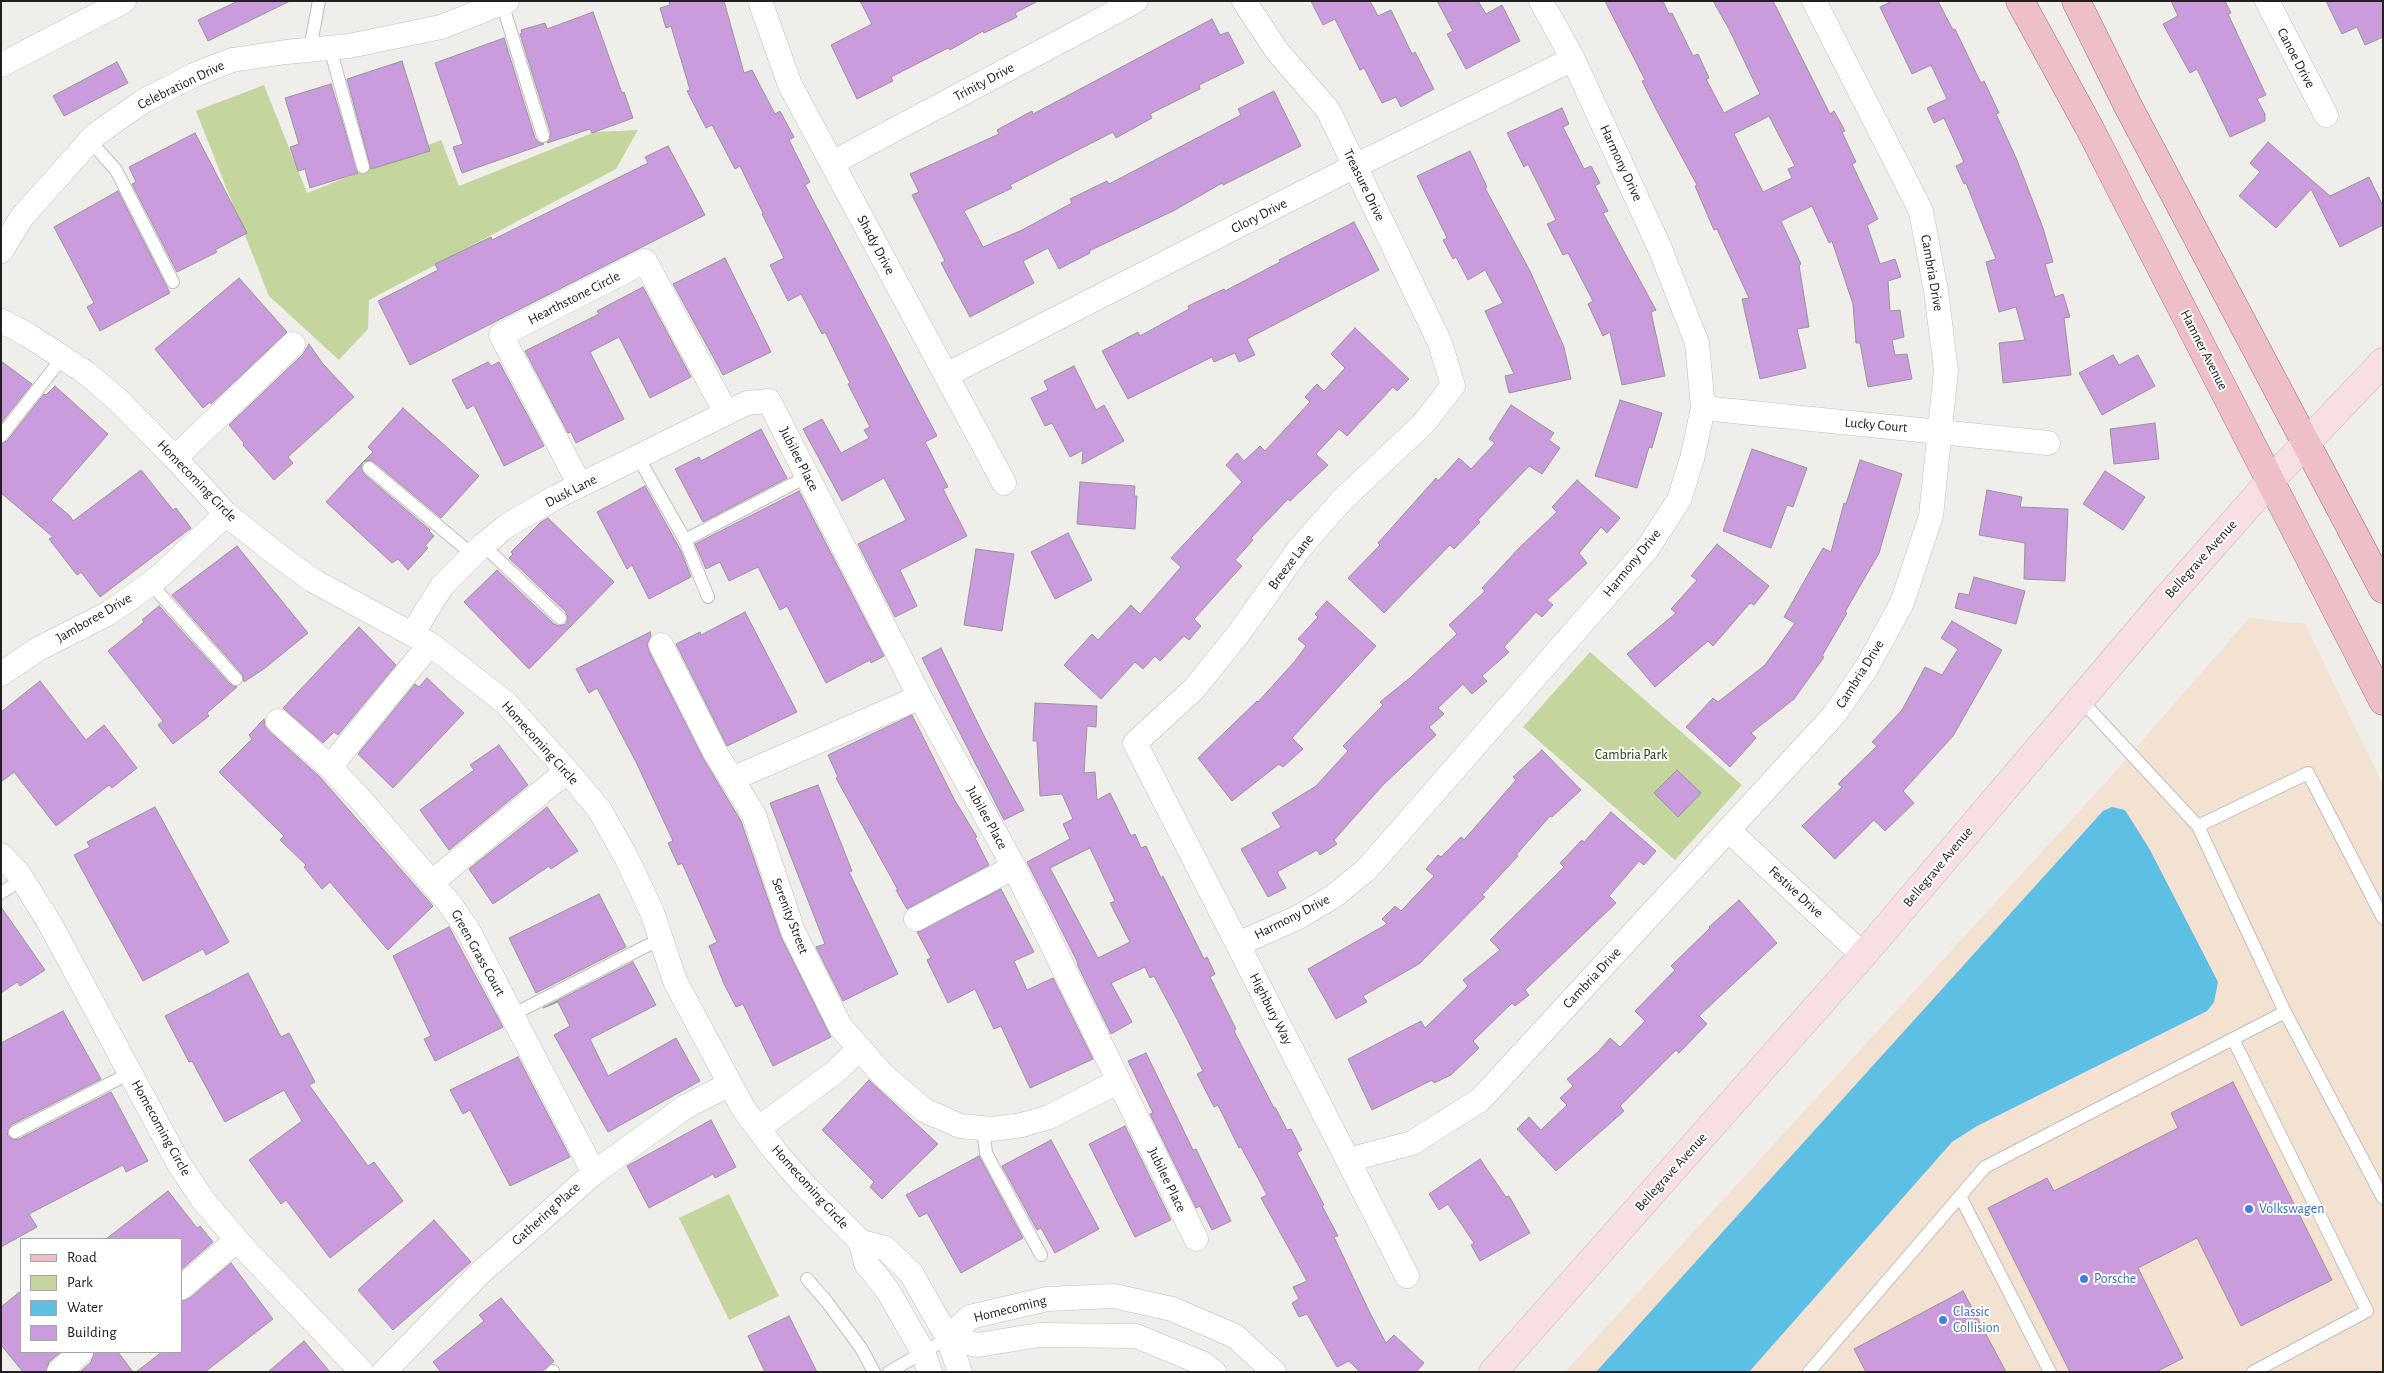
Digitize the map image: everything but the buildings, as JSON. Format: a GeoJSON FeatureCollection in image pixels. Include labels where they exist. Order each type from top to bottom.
{"type":"FeatureCollection","features":[{"type":"Feature","properties":{"kind":"main road","name":"Hamner Avenue"},"geometry":{"type":"LineString","coordinates":[[2020,1],[2089,127],[2383,702]]}},
{"type":"Feature","properties":{"kind":"main road"},"geometry":{"type":"LineString","coordinates":[[2076,1],[2128,106],[2383,589]]}},
{"type":"Feature","properties":{"kind":"main road","name":"Bellegrave Avenue"},"geometry":{"type":"LineString","coordinates":[[1493,1372],[1863,955],[2080,699],[2271,480],[2383,362]]}},
{"type":"Feature","properties":{"kind":"street"},"geometry":{"type":"LineString","coordinates":[[1,64],[124,1]]}},
{"type":"Feature","properties":{"kind":"street","name":"Shady Drive"},"geometry":{"type":"LineString","coordinates":[[760,1],[790,85],[1004,483]]}},
{"type":"Feature","properties":{"kind":"street","name":"Trinity Drive"},"geometry":{"type":"LineString","coordinates":[[832,163],[1136,1]]}},
{"type":"Feature","properties":{"kind":"street","name":"Treasure Drive"},"geometry":{"type":"LineString","coordinates":[[1244,1],[1276,51],[1328,110],[1440,343],[1453,386]]}},
{"type":"Feature","properties":{"kind":"street","name":"Harmony Drive"},"geometry":{"type":"LineString","coordinates":[[1238,944],[1297,918],[1334,896],[1367,869],[1647,549],[1679,500],[1692,459],[1703,408],[1696,343],[1661,251],[1573,59],[1541,1]]}},
{"type":"Feature","properties":{"kind":"street","name":"Cambria Drive"},"geometry":{"type":"LineString","coordinates":[[1348,1160],[1412,1143],[1480,1100],[1834,715],[1867,667],[1902,603],[1931,516],[1946,370],[1936,291],[1921,211],[1814,1]]}},
{"type":"Feature","properties":{"kind":"street","name":"Canoe Drive"},"geometry":{"type":"LineString","coordinates":[[2267,1],[2326,115]]}},
{"type":"Feature","properties":{"kind":"street","name":"Celebration Drive"},"geometry":{"type":"LineString","coordinates":[[1,251],[22,217],[90,141],[142,102],[194,75],[232,60],[349,46],[441,27],[504,2]]}},
{"type":"Feature","properties":{"kind":"street","name":"Glory Drive"},"geometry":{"type":"LineString","coordinates":[[946,375],[1355,166],[1573,59]]}},
{"type":"Feature","properties":{"kind":"street","name":"Hearthstone Circle"},"geometry":{"type":"LineString","coordinates":[[580,485],[500,334],[646,262],[726,413]]}},
{"type":"Feature","properties":{"kind":"street","name":"Homecoming Circle"},"geometry":{"type":"LineString","coordinates":[[1,321],[85,372],[119,401],[226,514],[312,580],[421,639],[506,703],[567,771],[599,809],[630,865],[662,938],[675,981],[744,1108],[775,1151],[806,1187],[861,1242],[866,1263],[888,1291],[927,1362]]}},
{"type":"Feature","properties":{"kind":"street"},"geometry":{"type":"LineString","coordinates":[[175,458],[293,344]]}},
{"type":"Feature","properties":{"kind":"street","name":"Breeze Lane"},"geometry":{"type":"LineString","coordinates":[[1135,743],[1194,689],[1240,633],[1298,549],[1342,500],[1423,424],[1453,386]]}},
{"type":"Feature","properties":{"kind":"street","name":"Dusk Lane"},"geometry":{"type":"LineString","coordinates":[[330,767],[421,639],[442,586],[478,550],[508,524],[580,485],[747,403],[769,401]]}},
{"type":"Feature","properties":{"kind":"street","name":"Jubilee Place"},"geometry":{"type":"LineString","coordinates":[[769,401],[920,697],[1014,867],[1196,1238]]}},
{"type":"Feature","properties":{"kind":"street","name":"Lucky Court"},"geometry":{"type":"LineString","coordinates":[[1703,408],[2048,443]]}},
{"type":"Feature","properties":{"kind":"street","name":"Jamboree Drive"},"geometry":{"type":"LineString","coordinates":[[1,674],[38,649],[107,614],[150,583],[226,514]]}},
{"type":"Feature","properties":{"kind":"street","name":"Serenity Street"},"geometry":{"type":"LineString","coordinates":[[660,645],[715,752],[754,815],[793,931],[840,1026],[883,1075],[924,1110],[960,1126],[983,1128],[1022,1125],[1049,1117],[1119,1081]]}},
{"type":"Feature","properties":{"kind":"street"},"geometry":{"type":"LineString","coordinates":[[732,779],[920,697]]}},
{"type":"Feature","properties":{"kind":"street","name":"Green Grass Court"},"geometry":{"type":"LineString","coordinates":[[278,721],[330,767],[450,903],[468,930],[594,1173]]}},
{"type":"Feature","properties":{"kind":"street","name":"Highbury Way"},"geometry":{"type":"LineString","coordinates":[[1135,743],[1407,1276]]}},
{"type":"Feature","properties":{"kind":"street"},"geometry":{"type":"LineString","coordinates":[[432,882],[567,771]]}},
{"type":"Feature","properties":{"kind":"street","name":"Festive Drive"},"geometry":{"type":"LineString","coordinates":[[1728,830],[1863,955]]}},
{"type":"Feature","properties":{"kind":"street","name":"Homecoming Circle"},"geometry":{"type":"LineString","coordinates":[[1,855],[22,878],[49,922],[179,1164],[203,1200],[237,1240],[362,1372]]}},
{"type":"Feature","properties":{"kind":"street"},"geometry":{"type":"LineString","coordinates":[[916,919],[1014,867]]}},
{"type":"Feature","properties":{"kind":"street"},"geometry":{"type":"LineString","coordinates":[[759,1128],[835,1072],[860,1048]]}},
{"type":"Feature","properties":{"kind":"street","name":"Gathering Place"},"geometry":{"type":"LineString","coordinates":[[384,1372],[480,1273],[594,1173],[686,1107],[730,1084]]}},
{"type":"Feature","properties":{"kind":"street"},"geometry":{"type":"LineString","coordinates":[[182,1287],[237,1240]]}},
{"type":"Feature","properties":{"kind":"street"},"geometry":{"type":"LineString","coordinates":[[861,1242],[885,1248],[911,1273],[948,1338],[960,1372]]}},
{"type":"Feature","properties":{"kind":"street","name":"Homecoming"},"geometry":{"type":"LineString","coordinates":[[948,1338],[970,1318],[1047,1299],[1114,1296],[1172,1309],[1235,1336],[1274,1372]]}},
{"type":"Feature","properties":{"kind":"street"},"geometry":{"type":"LineString","coordinates":[[1140,1338],[1150,1304]]}},
{"type":"Feature","properties":{"kind":"street","name":"Homecoming"},"geometry":{"type":"LineString","coordinates":[[948,1338],[978,1345],[1039,1335],[1136,1336],[1202,1363],[1214,1372]]}},
{"type":"Feature","properties":{"kind":"street"},"geometry":{"type":"LineString","coordinates":[[58,1372],[80,1353]]}},
{"type":"Feature","properties":{"kind":"lane"},"geometry":{"type":"LineString","coordinates":[[319,1],[320,48],[363,167]]}},
{"type":"Feature","properties":{"kind":"lane"},"geometry":{"type":"LineString","coordinates":[[504,2],[543,136]]}},
{"type":"Feature","properties":{"kind":"lane"},"geometry":{"type":"LineString","coordinates":[[90,141],[116,170],[173,282]]}},
{"type":"Feature","properties":{"kind":"lane"},"geometry":{"type":"LineString","coordinates":[[1,436],[63,357]]}},
{"type":"Feature","properties":{"kind":"lane"},"geometry":{"type":"LineString","coordinates":[[638,457],[685,540],[708,596]]}},
{"type":"Feature","properties":{"kind":"lane"},"geometry":{"type":"LineString","coordinates":[[369,468],[478,550],[560,618]]}},
{"type":"Feature","properties":{"kind":"lane"},"geometry":{"type":"LineString","coordinates":[[685,540],[808,476]]}},
{"type":"Feature","properties":{"kind":"lane"},"geometry":{"type":"LineString","coordinates":[[150,583],[236,679]]}},
{"type":"Feature","properties":{"kind":"lane"},"geometry":{"type":"LineString","coordinates":[[2080,699],[2198,826],[2285,1012],[2383,1198]]}},
{"type":"Feature","properties":{"kind":"lane"},"geometry":{"type":"LineString","coordinates":[[2198,826],[2308,773],[2383,918]]}},
{"type":"Feature","properties":{"kind":"lane"},"geometry":{"type":"LineString","coordinates":[[1,893],[22,878]]}},
{"type":"Feature","properties":{"kind":"lane"},"geometry":{"type":"LineString","coordinates":[[512,1015],[662,938]]}},
{"type":"Feature","properties":{"kind":"lane"},"geometry":{"type":"LineString","coordinates":[[1809,1372],[1985,1167],[2285,1012]]}},
{"type":"Feature","properties":{"kind":"lane"},"geometry":{"type":"LineString","coordinates":[[2233,1039],[2367,1311],[2253,1372]]}},
{"type":"Feature","properties":{"kind":"lane"},"geometry":{"type":"LineString","coordinates":[[15,1132],[130,1073]]}},
{"type":"Feature","properties":{"kind":"lane"},"geometry":{"type":"LineString","coordinates":[[983,1128],[986,1153],[1041,1255]]}},
{"type":"Feature","properties":{"kind":"lane"},"geometry":{"type":"LineString","coordinates":[[1960,1196],[2050,1372]]}},
{"type":"Feature","properties":{"kind":"lane"},"geometry":{"type":"LineString","coordinates":[[807,1279],[827,1302],[861,1348],[874,1372]]}},
{"type":"Feature","properties":{"kind":"lane"},"geometry":{"type":"LineString","coordinates":[[889,1372],[927,1362],[948,1338]]}},
{"type":"Feature","properties":{"kind":"shaded area"},"geometry":{"type":"Polygon","coordinates":[[[2249,618],[2305,624],[2383,785],[2383,1372],[1565,1372],[2107,781],[2249,618]]]}},
{"type":"Feature","properties":{"kind":"green space"},"geometry":{"type":"Polygon","coordinates":[[[264,85],[307,193],[441,140],[459,186],[595,132],[638,130],[616,169],[369,300],[368,329],[339,360],[269,296],[196,111],[264,85]]]}},
{"type":"Feature","properties":{"kind":"green space","name":"Cambria Park"},"geometry":{"type":"Polygon","coordinates":[[[1590,652],[1742,785],[1675,860],[1523,727],[1590,652]]]}},
{"type":"Feature","properties":{"kind":"green space"},"geometry":{"type":"Polygon","coordinates":[[[729,1194],[779,1296],[729,1320],[679,1218],[729,1194]]]}},
{"type":"Feature","properties":{"kind":"water"},"geometry":{"type":"Polygon","coordinates":[[[2112,807],[2125,810],[2150,850],[2218,982],[2214,1002],[2207,1011],[1977,1126],[1952,1142],[1749,1372],[1596,1372],[2103,811],[2112,807]]]}},
{"type":"Feature","properties":{"kind":"place","name":"Volkswagen"},"geometry":{"type":"Point","coordinates":[2249,1209]}},
{"type":"Feature","properties":{"kind":"place","name":"Porsche"},"geometry":{"type":"Point","coordinates":[2084,1279]}},
{"type":"Feature","properties":{"kind":"place","name":"Classic Collision"},"geometry":{"type":"Point","coordinates":[1943,1320]}}]}
